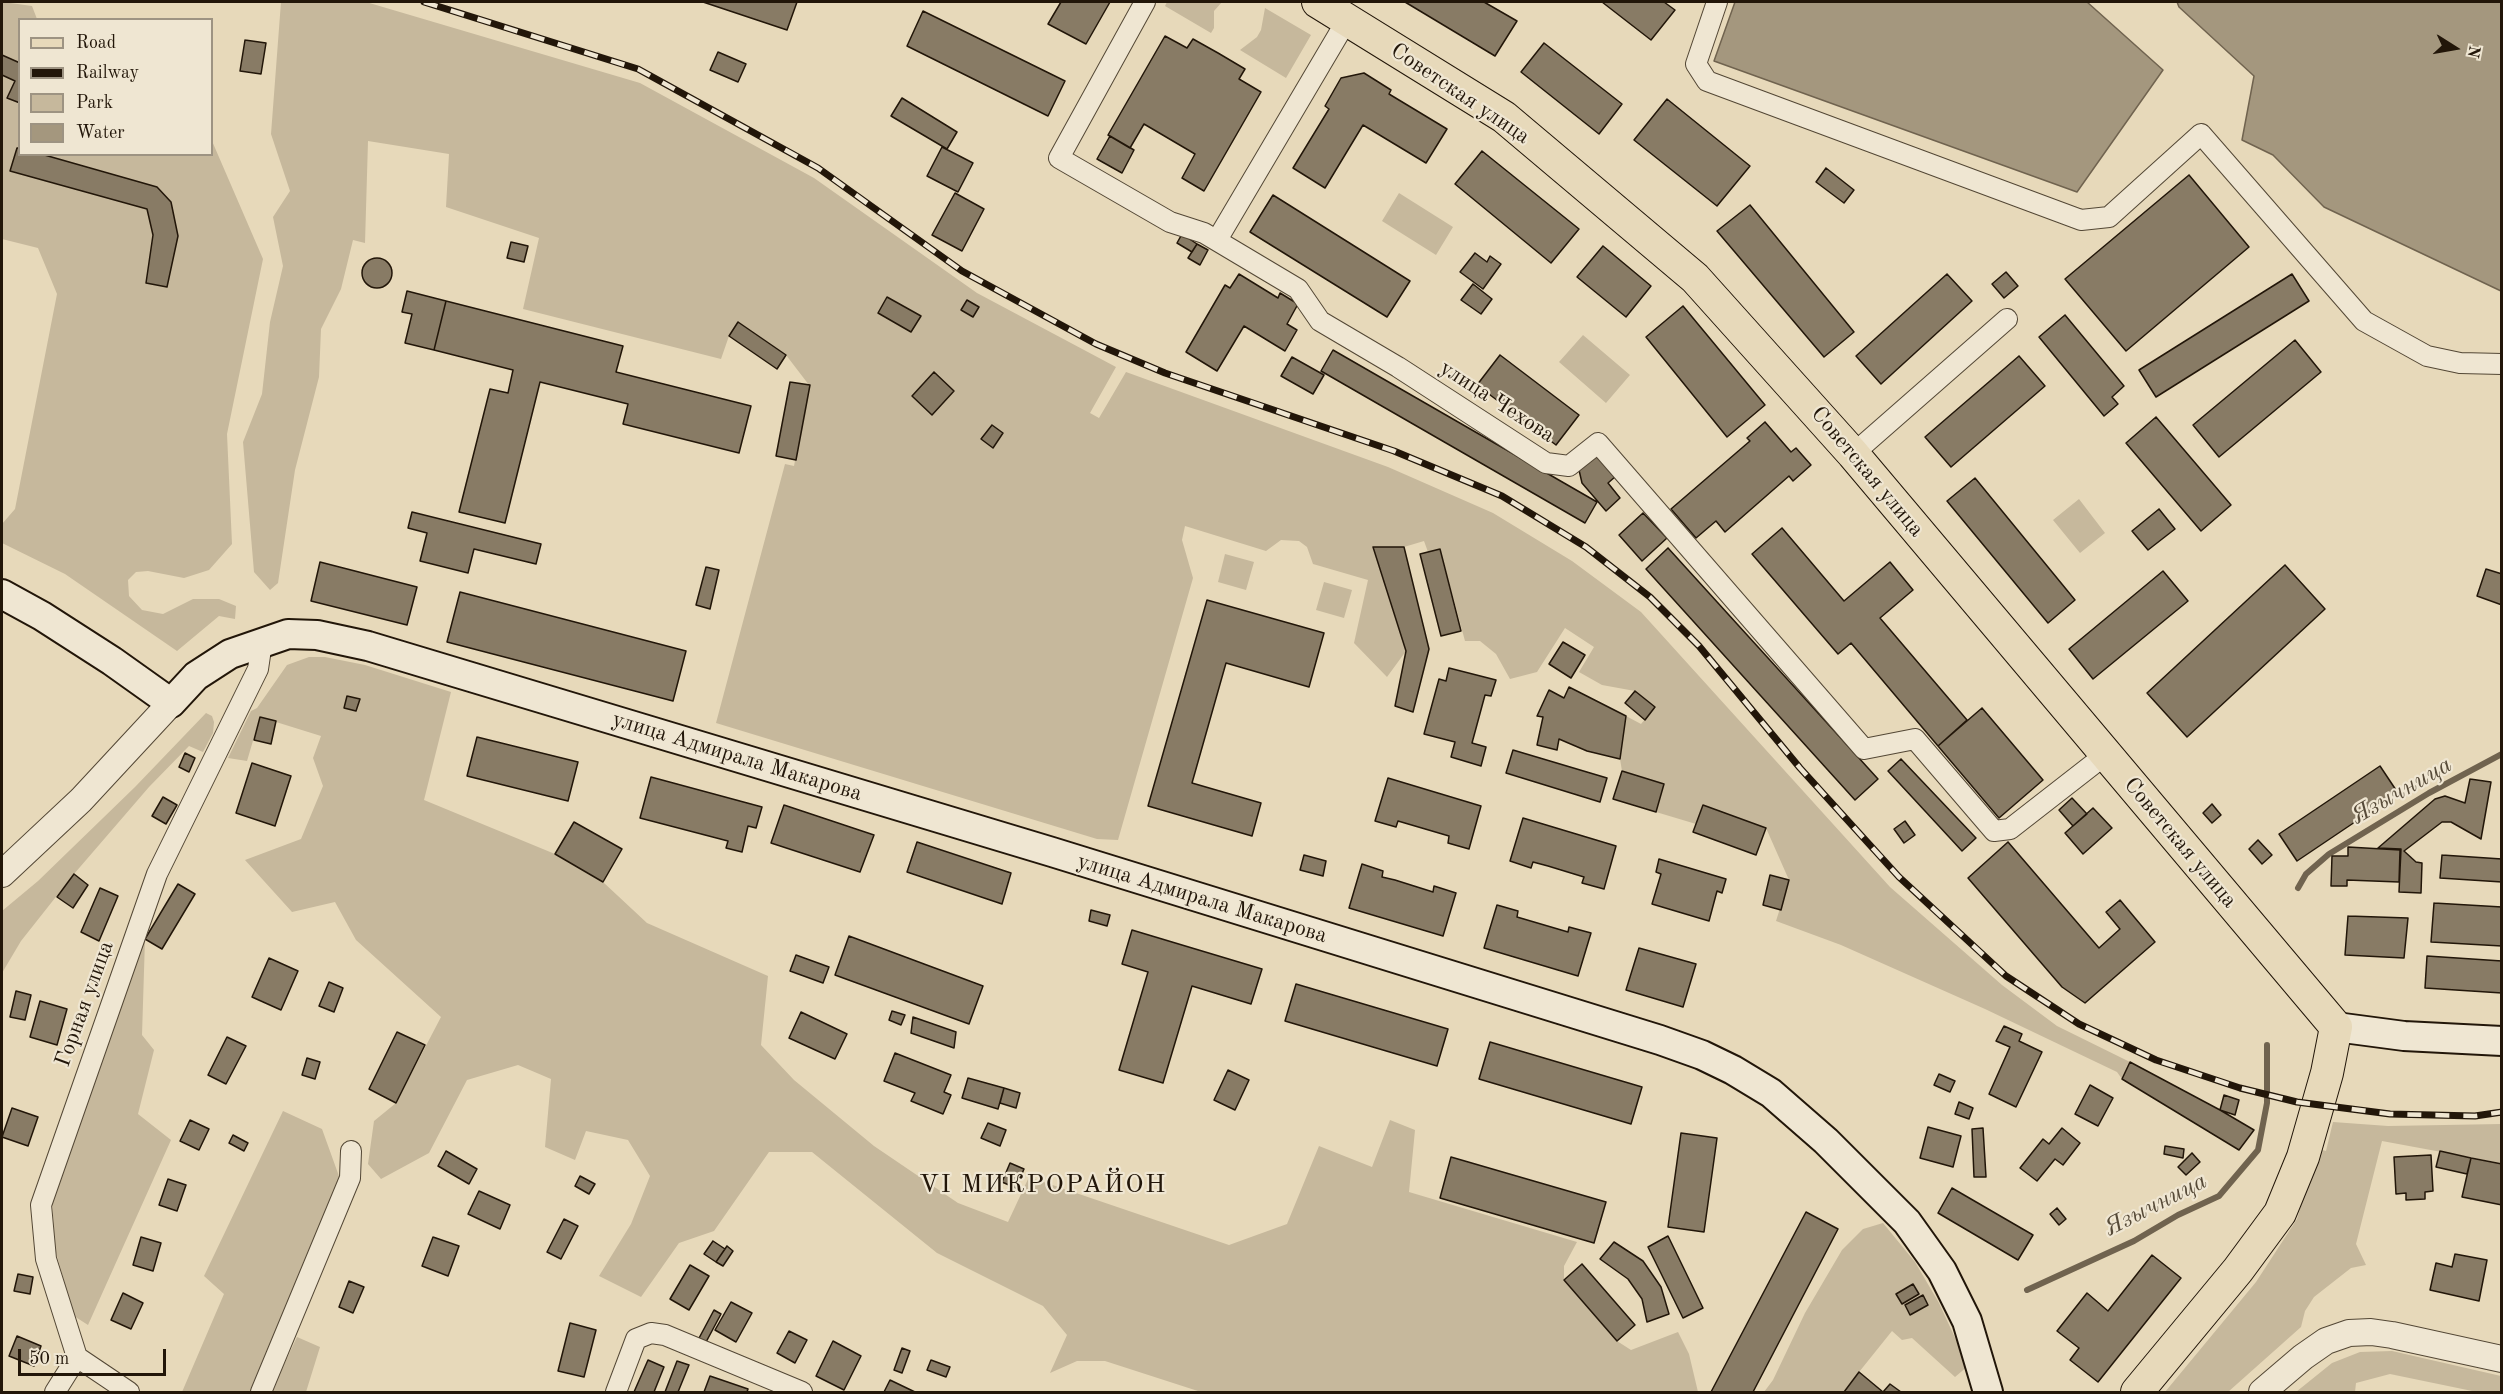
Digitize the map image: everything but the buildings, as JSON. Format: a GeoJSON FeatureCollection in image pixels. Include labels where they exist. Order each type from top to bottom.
{"type":"FeatureCollection","features":[{"type":"Feature","properties":{"kind":"main road","name":"Советская улица"},"geometry":{"type":"LineString","coordinates":[[1318,2],[1504,117],[1695,278],[1853,454],[2336,1027]]}},
{"type":"Feature","properties":{"kind":"main road"},"geometry":{"type":"LineString","coordinates":[[2,594],[112,661],[171,703]]}},
{"type":"Feature","properties":{"kind":"main road","name":"улица Адмирала Макарова"},"geometry":{"type":"LineString","coordinates":[[171,703],[196,676],[230,654],[288,634],[307,635],[368,646],[1052,852],[1702,1055],[1733,1070],[1771,1094],[1826,1141],[1907,1222],[1942,1272],[1967,1321],[1988,1392]]}},
{"type":"Feature","properties":{"kind":"main road"},"geometry":{"type":"LineString","coordinates":[[2137,1392],[2238,1270],[2280,1213],[2303,1157],[2327,1072],[2336,1027],[2404,1036],[2502,1041]]}},
{"type":"Feature","properties":{"kind":"street","name":"улица Чехова"},"geometry":{"type":"LineString","coordinates":[[1145,2],[1059,158],[1170,222],[1217,240],[1298,290],[1320,321],[1398,367],[1546,463],[1569,466],[1598,443],[1864,748],[1915,739],[1994,831],[2010,829],[2105,755]]}},
{"type":"Feature","properties":{"kind":"street"},"geometry":{"type":"LineString","coordinates":[[1717,2],[1696,64],[1707,81],[2081,220],[2109,217],[2201,134],[2364,321],[2427,356],[2460,363],[2502,364]]}},
{"type":"Feature","properties":{"kind":"street"},"geometry":{"type":"LineString","coordinates":[[1217,240],[1347,20]]}},
{"type":"Feature","properties":{"kind":"street"},"geometry":{"type":"LineString","coordinates":[[1853,454],[2007,319]]}},
{"type":"Feature","properties":{"kind":"street","name":"Горная улица"},"geometry":{"type":"LineString","coordinates":[[77,1357],[46,1259],[41,1205],[157,874],[258,669],[262,642]]}},
{"type":"Feature","properties":{"kind":"street"},"geometry":{"type":"LineString","coordinates":[[2,874],[81,800],[171,703]]}},
{"type":"Feature","properties":{"kind":"street"},"geometry":{"type":"LineString","coordinates":[[261,1392],[350,1178],[351,1151]]}},
{"type":"Feature","properties":{"kind":"street"},"geometry":{"type":"LineString","coordinates":[[2262,1392],[2310,1351],[2326,1341],[2349,1333],[2371,1332],[2392,1335],[2502,1359]]}},
{"type":"Feature","properties":{"kind":"street"},"geometry":{"type":"LineString","coordinates":[[616,1392],[636,1339],[651,1333],[665,1335],[802,1392]]}},
{"type":"Feature","properties":{"kind":"street"},"geometry":{"type":"LineString","coordinates":[[56,1392],[77,1357],[129,1392]]}},
{"type":"Feature","properties":{"kind":"green space"},"geometry":{"type":"Polygon","coordinates":[[[3,2],[32,6],[37,18],[18,18],[18,156],[213,156],[213,143],[263,259],[227,434],[232,544],[209,570],[184,578],[148,571],[136,572],[128,580],[129,596],[142,610],[163,614],[193,599],[219,599],[236,606],[235,619],[219,616],[177,651],[65,574],[2,543],[2,524],[15,509],[57,294],[38,248],[2,239],[3,2]]]}},
{"type":"Feature","properties":{"kind":"green space"},"geometry":{"type":"Polygon","coordinates":[[[281,2],[366,2],[640,83],[814,178],[977,293],[1116,367],[1090,413],[1099,418],[1126,372],[1388,467],[1493,513],[1572,561],[1641,612],[1890,887],[2002,985],[2057,1026],[2130,1062],[2122,1079],[2117,1072],[1985,1009],[1841,945],[1776,921],[1789,880],[1766,828],[1703,805],[1696,824],[1656,812],[1664,784],[1622,771],[1620,759],[1626,716],[1641,724],[1655,707],[1635,691],[1602,685],[1579,672],[1594,647],[1565,628],[1537,672],[1510,679],[1496,654],[1480,641],[1465,641],[1440,549],[1428,552],[1424,541],[1404,547],[1373,547],[1406,651],[1387,677],[1354,643],[1368,580],[1313,564],[1307,547],[1299,541],[1281,540],[1266,551],[1185,526],[1182,540],[1193,578],[1118,840],[1097,839],[716,723],[785,464],[794,466],[809,385],[786,355],[738,322],[729,336],[721,359],[523,309],[539,238],[446,207],[449,154],[368,141],[365,243],[353,240],[341,289],[321,329],[319,377],[295,470],[278,583],[270,590],[254,572],[243,442],[262,394],[270,322],[283,266],[273,217],[290,191],[271,134],[281,2]]]}},
{"type":"Feature","properties":{"kind":"green space"},"geometry":{"type":"Polygon","coordinates":[[[1167,2],[1222,2],[1214,11],[1214,28],[1211,33],[1165,6],[1167,2]]]}},
{"type":"Feature","properties":{"kind":"green space"},"geometry":{"type":"Polygon","coordinates":[[[1265,8],[1311,35],[1286,78],[1240,50],[1257,37],[1261,30],[1265,8]]]}},
{"type":"Feature","properties":{"kind":"green space"},"geometry":{"type":"Polygon","coordinates":[[[1399,193],[1453,227],[1436,255],[1382,221],[1399,193]]]}},
{"type":"Feature","properties":{"kind":"green space"},"geometry":{"type":"Polygon","coordinates":[[[1583,335],[1630,375],[1606,403],[1559,362],[1583,335]]]}},
{"type":"Feature","properties":{"kind":"green space"},"geometry":{"type":"Polygon","coordinates":[[[2079,499],[2105,533],[2080,553],[2053,520],[2079,499]]]}},
{"type":"Feature","properties":{"kind":"green space"},"geometry":{"type":"Polygon","coordinates":[[[1225,554],[1254,562],[1246,590],[1218,582],[1225,554]]]}},
{"type":"Feature","properties":{"kind":"green space"},"geometry":{"type":"Polygon","coordinates":[[[1324,582],[1352,590],[1344,618],[1316,610],[1324,582]]]}},
{"type":"Feature","properties":{"kind":"green space"},"geometry":{"type":"Polygon","coordinates":[[[309,657],[325,657],[365,665],[451,692],[424,800],[555,854],[603,882],[647,923],[768,976],[761,1045],[794,1080],[874,1146],[958,1203],[1008,1222],[1029,1177],[1229,1245],[1287,1224],[1319,1146],[1372,1167],[1390,1120],[1415,1130],[1409,1192],[1577,1242],[1564,1266],[1564,1280],[1617,1341],[1631,1350],[1678,1332],[1689,1354],[1698,1392],[1201,1392],[1105,1361],[1077,1361],[1050,1373],[1067,1335],[1043,1306],[937,1253],[812,1152],[769,1152],[714,1231],[679,1243],[641,1297],[599,1276],[631,1224],[650,1176],[628,1140],[586,1131],[575,1160],[545,1147],[551,1079],[518,1065],[467,1080],[429,1153],[381,1179],[368,1164],[374,1121],[396,1103],[441,1017],[356,940],[335,902],[292,912],[245,860],[301,839],[323,786],[313,758],[321,736],[260,717],[247,761],[228,758],[251,711],[257,708],[287,665],[309,657]]]}},
{"type":"Feature","properties":{"kind":"green space"},"geometry":{"type":"Polygon","coordinates":[[[206,713],[212,716],[214,722],[213,733],[203,752],[189,746],[149,787],[74,874],[21,941],[2,973],[2,911],[38,881],[135,787],[206,713]]]}},
{"type":"Feature","properties":{"kind":"green space"},"geometry":{"type":"Polygon","coordinates":[[[145,939],[142,1035],[154,1050],[138,1114],[171,1140],[88,1325],[74,1316],[55,1249],[52,1198],[145,939]]]}},
{"type":"Feature","properties":{"kind":"green space"},"geometry":{"type":"Polygon","coordinates":[[[283,1111],[322,1129],[340,1179],[250,1392],[182,1392],[224,1294],[204,1276],[283,1111]]]}},
{"type":"Feature","properties":{"kind":"green space"},"geometry":{"type":"Polygon","coordinates":[[[2333,1122],[2388,1126],[2501,1124],[2501,1163],[2382,1141],[2356,1244],[2366,1265],[2351,1268],[2314,1297],[2305,1311],[2301,1327],[2228,1392],[2165,1392],[2256,1282],[2297,1219],[2318,1149],[2326,1151],[2333,1122]]]}},
{"type":"Feature","properties":{"kind":"green space"},"geometry":{"type":"Polygon","coordinates":[[[1883,1223],[1915,1262],[1939,1303],[1968,1366],[1955,1377],[1912,1338],[1902,1340],[1892,1331],[1843,1392],[1764,1392],[1773,1380],[1805,1313],[1842,1250],[1863,1229],[1883,1223]]]}},
{"type":"Feature","properties":{"kind":"green space"},"geometry":{"type":"Polygon","coordinates":[[[297,1337],[320,1347],[306,1392],[271,1392],[297,1337]]]}},
{"type":"Feature","properties":{"kind":"green space"},"geometry":{"type":"Polygon","coordinates":[[[2392,1351],[2501,1376],[2501,1392],[2477,1392],[2390,1374],[2356,1383],[2355,1392],[2296,1392],[2332,1363],[2360,1352],[2392,1351]]]}},
{"type":"Feature","properties":{"kind":"water"},"geometry":{"type":"Polygon","coordinates":[[[1735,2],[2087,2],[2163,70],[2077,192],[1714,61],[1735,2]]]}},
{"type":"Feature","properties":{"kind":"water"},"geometry":{"type":"Polygon","coordinates":[[[2177,2],[2501,2],[2501,291],[2324,207],[2273,155],[2242,140],[2254,76],[2179,7],[2177,2]]]}},
{"type":"Feature","properties":{"kind":"waterway","name":"Язычница"},"geometry":{"type":"LineString","coordinates":[[2298,888],[2306,874],[2329,854],[2429,793],[2502,754]]}},
{"type":"Feature","properties":{"kind":"waterway","name":"Язычница"},"geometry":{"type":"LineString","coordinates":[[2027,1290],[2134,1241],[2178,1215],[2219,1196],[2258,1150],[2267,1103],[2267,1045]]}},
{"type":"Feature","properties":{"kind":"railway"},"geometry":{"type":"LineString","coordinates":[[424,2],[638,69],[818,168],[962,271],[1096,344],[1165,373],[1394,451],[1502,496],[1586,547],[1650,597],[1699,646],[1800,768],[1899,877],[2006,976],[2079,1024],[2156,1060],[2240,1088],[2297,1102],[2390,1114],[2475,1116],[2502,1112]]}},
{"type":"Feature","properties":{"kind":"district","name":"VI МИКРОРАЙОН"},"geometry":{"type":"Point","coordinates":[1043,1185]}}]}
